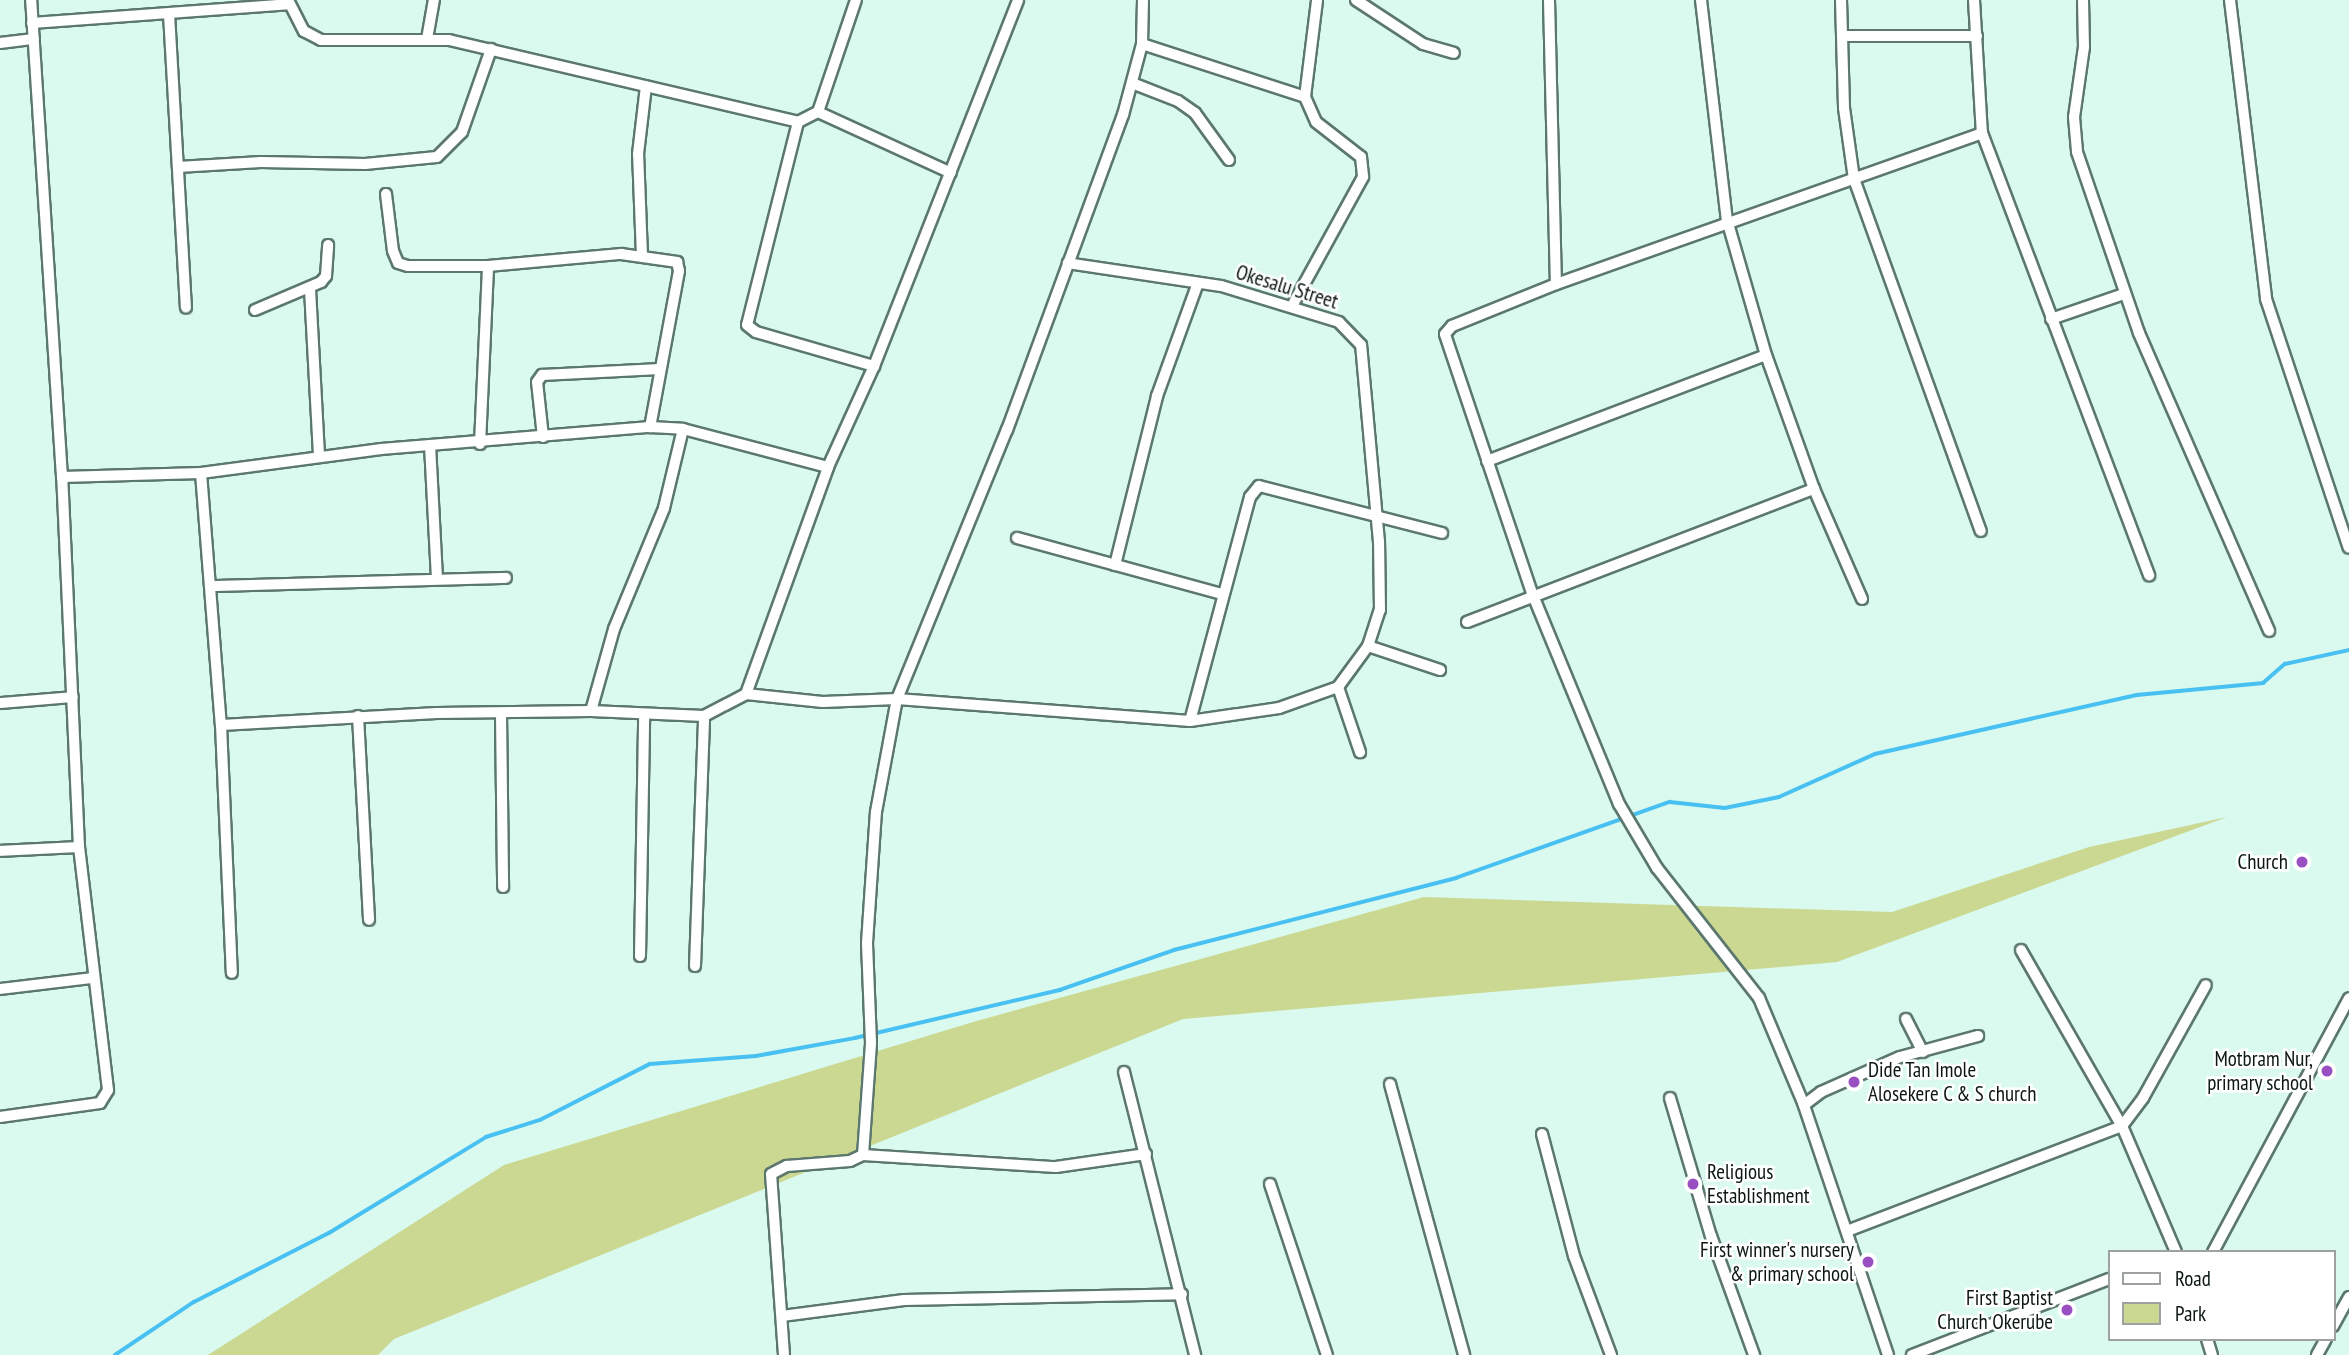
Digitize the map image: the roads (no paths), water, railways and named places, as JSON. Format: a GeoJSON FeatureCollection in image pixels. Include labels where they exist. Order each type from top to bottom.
{"type":"FeatureCollection","features":[{"type":"Feature","properties":{"kind":"street"},"geometry":{"type":"LineString","coordinates":[[0,1117],[100,1103],[106,1097],[108,1081],[92,978],[79,847],[62,477],[38,149],[31,0]]}},
{"type":"Feature","properties":{"kind":"street"},"geometry":{"type":"LineString","coordinates":[[427,39],[434,0]]}},
{"type":"Feature","properties":{"kind":"street"},"geometry":{"type":"LineString","coordinates":[[32,23],[169,14],[288,2],[304,31],[321,40],[427,39],[491,49],[798,122],[818,112],[856,0]]}},
{"type":"Feature","properties":{"kind":"street"},"geometry":{"type":"LineString","coordinates":[[746,694],[828,467],[874,366],[1018,0]]}},
{"type":"Feature","properties":{"kind":"street"},"geometry":{"type":"LineString","coordinates":[[863,1155],[871,1043],[867,943],[876,812],[897,699],[1007,430],[1132,83],[1142,44],[1143,0]]}},
{"type":"Feature","properties":{"kind":"street"},"geometry":{"type":"LineString","coordinates":[[1292,306],[1364,167],[1353,149],[1316,122],[1305,97],[1317,0]]}},
{"type":"Feature","properties":{"kind":"street"},"geometry":{"type":"LineString","coordinates":[[1356,0],[1423,44],[1454,53]]}},
{"type":"Feature","properties":{"kind":"street"},"geometry":{"type":"LineString","coordinates":[[1549,0],[1556,284]]}},
{"type":"Feature","properties":{"kind":"street"},"geometry":{"type":"LineString","coordinates":[[1701,0],[1727,220],[1766,355],[1814,489],[1862,599]]}},
{"type":"Feature","properties":{"kind":"street"},"geometry":{"type":"LineString","coordinates":[[1841,0],[1845,36],[1844,108],[1854,179],[1981,530]]}},
{"type":"Feature","properties":{"kind":"street"},"geometry":{"type":"LineString","coordinates":[[1974,0],[1982,133],[2149,576]]}},
{"type":"Feature","properties":{"kind":"street"},"geometry":{"type":"LineString","coordinates":[[2083,0],[2084,47],[2074,117],[2077,152],[2124,294],[2269,631]]}},
{"type":"Feature","properties":{"kind":"street"},"geometry":{"type":"LineString","coordinates":[[2230,0],[2266,299],[2349,548]]}},
{"type":"Feature","properties":{"kind":"street"},"geometry":{"type":"LineString","coordinates":[[169,14],[186,308]]}},
{"type":"Feature","properties":{"kind":"street"},"geometry":{"type":"LineString","coordinates":[[1845,36],[1977,36]]}},
{"type":"Feature","properties":{"kind":"street"},"geometry":{"type":"LineString","coordinates":[[0,43],[34,39]]}},
{"type":"Feature","properties":{"kind":"street"},"geometry":{"type":"LineString","coordinates":[[1142,44],[1305,97]]}},
{"type":"Feature","properties":{"kind":"street"},"geometry":{"type":"LineString","coordinates":[[178,167],[261,162],[365,164],[437,157],[461,132],[491,49]]}},
{"type":"Feature","properties":{"kind":"street"},"geometry":{"type":"LineString","coordinates":[[1132,83],[1178,101],[1195,113],[1229,160]]}},
{"type":"Feature","properties":{"kind":"street"},"geometry":{"type":"LineString","coordinates":[[642,256],[639,154],[646,86]]}},
{"type":"Feature","properties":{"kind":"street"},"geometry":{"type":"LineString","coordinates":[[818,112],[951,173]]}},
{"type":"Feature","properties":{"kind":"street"},"geometry":{"type":"LineString","coordinates":[[798,122],[747,325],[756,332],[874,366]]}},
{"type":"Feature","properties":{"kind":"street"},"geometry":{"type":"LineString","coordinates":[[1888,1355],[1804,1105],[1759,998],[1657,868],[1619,804],[1532,593],[1445,340],[1446,330],[1556,284],[1727,220],[1854,179],[1982,133]]}},
{"type":"Feature","properties":{"kind":"street"},"geometry":{"type":"LineString","coordinates":[[386,194],[398,263],[488,266],[584,256],[642,256],[671,259],[680,266],[650,428]]}},
{"type":"Feature","properties":{"kind":"street"},"geometry":{"type":"LineString","coordinates":[[255,310],[310,289],[326,275],[328,245]]}},
{"type":"Feature","properties":{"kind":"street","name":"Okesalu Street"},"geometry":{"type":"LineString","coordinates":[[1068,263],[1198,283],[1292,306],[1339,322],[1361,345],[1380,610],[1368,646],[1338,687]]}},
{"type":"Feature","properties":{"kind":"street"},"geometry":{"type":"LineString","coordinates":[[480,444],[488,266]]}},
{"type":"Feature","properties":{"kind":"street"},"geometry":{"type":"LineString","coordinates":[[1115,565],[1157,396],[1198,283]]}},
{"type":"Feature","properties":{"kind":"street"},"geometry":{"type":"LineString","coordinates":[[310,289],[319,457]]}},
{"type":"Feature","properties":{"kind":"street"},"geometry":{"type":"LineString","coordinates":[[2051,319],[2124,294]]}},
{"type":"Feature","properties":{"kind":"street"},"geometry":{"type":"LineString","coordinates":[[1487,461],[1766,355]]}},
{"type":"Feature","properties":{"kind":"street"},"geometry":{"type":"LineString","coordinates":[[543,437],[537,382],[542,375],[660,369]]}},
{"type":"Feature","properties":{"kind":"street"},"geometry":{"type":"LineString","coordinates":[[62,477],[201,473],[319,457],[650,428],[683,429],[828,467]]}},
{"type":"Feature","properties":{"kind":"street"},"geometry":{"type":"LineString","coordinates":[[591,710],[614,629],[664,508],[683,429]]}},
{"type":"Feature","properties":{"kind":"street"},"geometry":{"type":"LineString","coordinates":[[430,446],[437,579]]}},
{"type":"Feature","properties":{"kind":"street"},"geometry":{"type":"LineString","coordinates":[[201,473],[221,725],[232,974]]}},
{"type":"Feature","properties":{"kind":"street"},"geometry":{"type":"LineString","coordinates":[[1190,721],[1250,497],[1259,486],[1375,512],[1442,533]]}},
{"type":"Feature","properties":{"kind":"street"},"geometry":{"type":"LineString","coordinates":[[1467,622],[1532,593],[1814,489]]}},
{"type":"Feature","properties":{"kind":"street"},"geometry":{"type":"LineString","coordinates":[[1017,538],[1222,594]]}},
{"type":"Feature","properties":{"kind":"street"},"geometry":{"type":"LineString","coordinates":[[212,586],[506,578]]}},
{"type":"Feature","properties":{"kind":"street"},"geometry":{"type":"LineString","coordinates":[[1368,646],[1440,670]]}},
{"type":"Feature","properties":{"kind":"street"},"geometry":{"type":"LineString","coordinates":[[221,725],[358,716],[591,710],[644,716],[704,716],[746,694],[823,702],[897,699],[1190,721],[1279,708],[1338,687],[1360,752]]}},
{"type":"Feature","properties":{"kind":"street"},"geometry":{"type":"LineString","coordinates":[[0,703],[74,697]]}},
{"type":"Feature","properties":{"kind":"street"},"geometry":{"type":"LineString","coordinates":[[501,714],[503,887]]}},
{"type":"Feature","properties":{"kind":"street"},"geometry":{"type":"LineString","coordinates":[[358,716],[369,920]]}},
{"type":"Feature","properties":{"kind":"street"},"geometry":{"type":"LineString","coordinates":[[640,956],[644,716]]}},
{"type":"Feature","properties":{"kind":"street"},"geometry":{"type":"LineString","coordinates":[[695,966],[704,716]]}},
{"type":"Feature","properties":{"kind":"street"},"geometry":{"type":"LineString","coordinates":[[0,851],[79,847]]}},
{"type":"Feature","properties":{"kind":"street"},"geometry":{"type":"LineString","coordinates":[[2021,950],[2122,1125],[2175,1250]]}},
{"type":"Feature","properties":{"kind":"street"},"geometry":{"type":"LineString","coordinates":[[0,989],[92,978]]}},
{"type":"Feature","properties":{"kind":"street"},"geometry":{"type":"LineString","coordinates":[[1847,1231],[2122,1125],[2143,1098],[2206,985]]}},
{"type":"Feature","properties":{"kind":"street"},"geometry":{"type":"LineString","coordinates":[[2214,1250],[2349,998]]}},
{"type":"Feature","properties":{"kind":"street"},"geometry":{"type":"LineString","coordinates":[[1906,1020],[1923,1052]]}},
{"type":"Feature","properties":{"kind":"street"},"geometry":{"type":"LineString","coordinates":[[1804,1105],[1821,1092],[1900,1057],[1979,1036]]}},
{"type":"Feature","properties":{"kind":"street"},"geometry":{"type":"LineString","coordinates":[[1124,1072],[1182,1294],[1195,1355]]}},
{"type":"Feature","properties":{"kind":"street"},"geometry":{"type":"LineString","coordinates":[[1390,1084],[1465,1355]]}},
{"type":"Feature","properties":{"kind":"street"},"geometry":{"type":"LineString","coordinates":[[1670,1098],[1711,1236],[1754,1355]]}},
{"type":"Feature","properties":{"kind":"street"},"geometry":{"type":"LineString","coordinates":[[1542,1134],[1574,1256],[1611,1355]]}},
{"type":"Feature","properties":{"kind":"street"},"geometry":{"type":"LineString","coordinates":[[784,1355],[771,1174],[787,1166],[850,1161],[863,1155],[1056,1167],[1146,1154]]}},
{"type":"Feature","properties":{"kind":"street"},"geometry":{"type":"LineString","coordinates":[[1270,1184],[1327,1355]]}},
{"type":"Feature","properties":{"kind":"street"},"geometry":{"type":"LineString","coordinates":[[1912,1355],[2108,1279]]}},
{"type":"Feature","properties":{"kind":"street"},"geometry":{"type":"LineString","coordinates":[[782,1316],[904,1300],[1182,1294]]}},
{"type":"Feature","properties":{"kind":"street"},"geometry":{"type":"LineString","coordinates":[[2335,1322],[2349,1297]]}},
{"type":"Feature","properties":{"kind":"waterway"},"geometry":{"type":"LineString","coordinates":[[115,1355],[194,1302],[329,1233],[486,1137],[540,1120],[650,1064],[756,1056],[855,1038],[1060,990],[1174,950],[1456,878],[1670,802],[1725,808],[1779,797],[1875,754],[2137,695],[2263,683],[2285,664],[2349,650]]}},
{"type":"Feature","properties":{"kind":"place","name":"Church"},"geometry":{"type":"Point","coordinates":[2302,862]}},
{"type":"Feature","properties":{"kind":"place","name":"Motbram Nur, primary school"},"geometry":{"type":"Point","coordinates":[2327,1071]}},
{"type":"Feature","properties":{"kind":"place","name":"Dide Tan Imole Alosekere C & S church"},"geometry":{"type":"Point","coordinates":[1854,1082]}},
{"type":"Feature","properties":{"kind":"place","name":"Religious Establishment"},"geometry":{"type":"Point","coordinates":[1693,1184]}},
{"type":"Feature","properties":{"kind":"place","name":"First winner's nursery & primary school"},"geometry":{"type":"Point","coordinates":[1868,1262]}},
{"type":"Feature","properties":{"kind":"place","name":"First Baptist Church Okerube"},"geometry":{"type":"Point","coordinates":[2067,1310]}}]}
